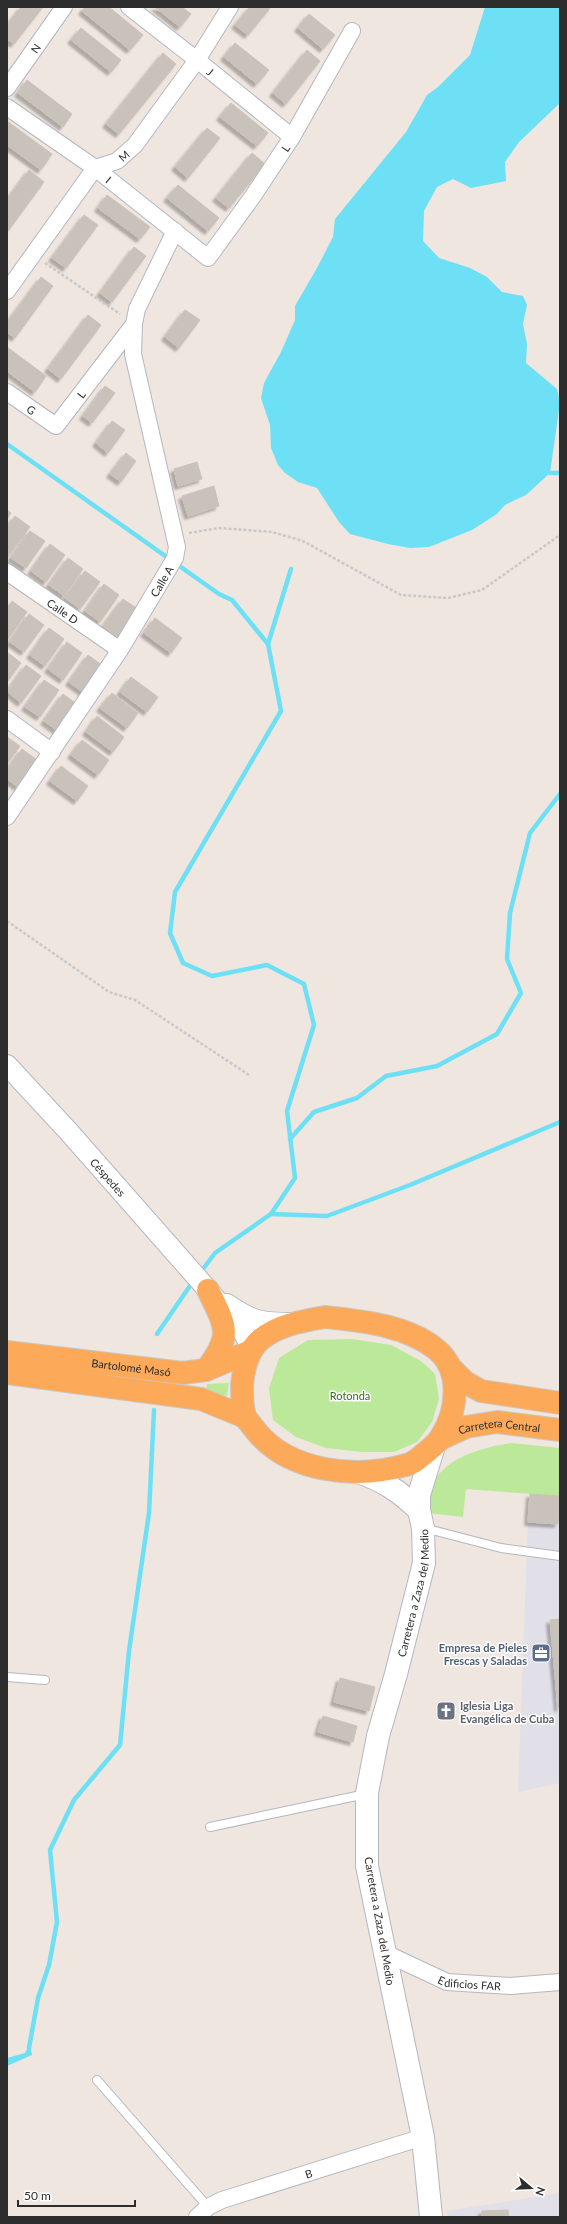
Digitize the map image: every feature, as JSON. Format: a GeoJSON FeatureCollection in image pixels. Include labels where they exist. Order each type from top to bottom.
{"type":"FeatureCollection","features":[{"type":"Feature","properties":{"kind":"highway"},"geometry":{"type":"LineString","coordinates":[[205,1288],[224,1321],[224,1344],[206,1370]]}},
{"type":"Feature","properties":{"kind":"highway"},"geometry":{"type":"LineString","coordinates":[[451,1368],[455,1392],[454,1403],[450,1420],[437,1442],[412,1464],[390,1470],[358,1472],[326,1469],[303,1463],[285,1455],[262,1438],[245,1417],[242,1397],[243,1382],[251,1350],[268,1334],[292,1323],[325,1317],[365,1321],[413,1335],[437,1350],[451,1368],[465,1382],[481,1391],[560,1403]]}},
{"type":"Feature","properties":{"kind":"highway","name":"Bartolomé Masó"},"geometry":{"type":"LineString","coordinates":[[7,1352],[183,1373],[206,1370],[251,1350]]}},
{"type":"Feature","properties":{"kind":"highway","name":"Bartolomé Masó"},"geometry":{"type":"LineString","coordinates":[[7,1373],[201,1399],[245,1417]]}},
{"type":"Feature","properties":{"kind":"highway","name":"Carretera Central"},"geometry":{"type":"LineString","coordinates":[[437,1442],[466,1427],[497,1422],[560,1430]]}},
{"type":"Feature","properties":{"kind":"main road","name":"Carretera a Zaza del Medio"},"geometry":{"type":"LineString","coordinates":[[431,2217],[423,2137],[367,1866],[367,1793],[378,1736],[396,1674],[424,1563],[419,1495],[437,1442]]}},
{"type":"Feature","properties":{"kind":"main road"},"geometry":{"type":"LineString","coordinates":[[358,1472],[382,1480],[395,1489],[421,1519]]}},
{"type":"Feature","properties":{"kind":"street","name":"N"},"geometry":{"type":"LineString","coordinates":[[7,88],[64,7]]}},
{"type":"Feature","properties":{"kind":"street","name":"J"},"geometry":{"type":"LineString","coordinates":[[129,7],[197,60],[292,138]]}},
{"type":"Feature","properties":{"kind":"street","name":"M"},"geometry":{"type":"LineString","coordinates":[[95,168],[117,161],[134,145],[197,60],[230,7]]}},
{"type":"Feature","properties":{"kind":"street","name":"L"},"geometry":{"type":"LineString","coordinates":[[208,258],[253,196],[292,138],[352,31]]}},
{"type":"Feature","properties":{"kind":"street","name":"I"},"geometry":{"type":"LineString","coordinates":[[7,107],[95,168],[208,258]]}},
{"type":"Feature","properties":{"kind":"street"},"geometry":{"type":"LineString","coordinates":[[7,291],[95,168]]}},
{"type":"Feature","properties":{"kind":"street","name":"L"},"geometry":{"type":"LineString","coordinates":[[56,426],[136,316],[175,231]]}},
{"type":"Feature","properties":{"kind":"street","name":"Calle A"},"geometry":{"type":"LineString","coordinates":[[7,817],[120,650],[174,561],[177,547],[133,354],[136,316]]}},
{"type":"Feature","properties":{"kind":"street","name":"G"},"geometry":{"type":"LineString","coordinates":[[7,392],[56,426]]}},
{"type":"Feature","properties":{"kind":"street","name":"Calle D"},"geometry":{"type":"LineString","coordinates":[[7,572],[120,650]]}},
{"type":"Feature","properties":{"kind":"street"},"geometry":{"type":"LineString","coordinates":[[7,719],[52,752]]}},
{"type":"Feature","properties":{"kind":"street","name":"Céspedes"},"geometry":{"type":"LineString","coordinates":[[7,1065],[64,1126],[243,1331],[251,1350]]}},
{"type":"Feature","properties":{"kind":"street","name":"Céspedes"},"geometry":{"type":"LineString","coordinates":[[205,1288],[246,1317],[266,1323],[292,1323]]}},
{"type":"Feature","properties":{"kind":"street","name":"Edificios FAR"},"geometry":{"type":"LineString","coordinates":[[385,1953],[447,1982],[510,1986],[560,1982]]}},
{"type":"Feature","properties":{"kind":"street","name":"B"},"geometry":{"type":"LineString","coordinates":[[202,2212],[222,2200],[423,2137]]}},
{"type":"Feature","properties":{"kind":"lane"},"geometry":{"type":"LineString","coordinates":[[421,1519],[500,1548],[560,1556]]}},
{"type":"Feature","properties":{"kind":"lane"},"geometry":{"type":"LineString","coordinates":[[7,1677],[45,1680]]}},
{"type":"Feature","properties":{"kind":"lane"},"geometry":{"type":"LineString","coordinates":[[210,1827],[367,1793]]}},
{"type":"Feature","properties":{"kind":"lane"},"geometry":{"type":"LineString","coordinates":[[97,2080],[202,2212]]}},
{"type":"Feature","properties":{"kind":"path"},"geometry":{"type":"LineString","coordinates":[[33,255],[136,316]]}},
{"type":"Feature","properties":{"kind":"path"},"geometry":{"type":"LineString","coordinates":[[174,536],[218,528],[272,532],[303,541],[401,595],[448,598],[482,590],[560,535]]}},
{"type":"Feature","properties":{"kind":"path"},"geometry":{"type":"LineString","coordinates":[[7,921],[109,992],[135,1000],[249,1075]]}},
{"type":"Feature","properties":{"kind":"shaded area","name":"Empresa de Pieles Frescas y Saladas"},"geometry":{"type":"Polygon","coordinates":[[[528,1522],[560,1524],[560,1783],[518,1792],[528,1522]]]}},
{"type":"Feature","properties":{"kind":"shaded area"},"geometry":{"type":"Polygon","coordinates":[[[560,2193],[560,2217],[448,2217],[447,2211],[560,2193]]]}},
{"type":"Feature","properties":{"kind":"green space","name":"Rotonda"},"geometry":{"type":"Polygon","coordinates":[[[352,1339],[391,1345],[421,1361],[435,1374],[439,1399],[432,1422],[417,1442],[394,1452],[363,1452],[326,1448],[296,1437],[273,1420],[269,1388],[279,1358],[308,1340],[352,1339]]]}},
{"type":"Feature","properties":{"kind":"green space"},"geometry":{"type":"Polygon","coordinates":[[[229,1383],[227,1396],[206,1391],[207,1384],[229,1383]]]}},
{"type":"Feature","properties":{"kind":"green space"},"geometry":{"type":"Polygon","coordinates":[[[511,1443],[560,1448],[560,1496],[466,1489],[463,1517],[429,1513],[429,1496],[434,1482],[442,1471],[453,1462],[466,1455],[511,1443]]]}},
{"type":"Feature","properties":{"kind":"water"},"geometry":{"type":"Polygon","coordinates":[[[485,7],[560,7],[560,103],[519,142],[505,162],[506,181],[471,188],[453,179],[437,187],[424,211],[423,241],[439,258],[470,268],[487,277],[502,292],[523,296],[527,305],[523,324],[527,344],[526,363],[557,389],[560,403],[550,473],[526,495],[505,505],[497,514],[472,530],[429,547],[410,548],[350,534],[339,522],[317,488],[298,482],[285,473],[278,465],[271,448],[270,425],[261,398],[264,383],[281,352],[295,320],[295,306],[333,237],[335,219],[406,132],[427,95],[438,87],[470,55],[485,7]]]}},
{"type":"Feature","properties":{"kind":"water"},"geometry":{"type":"Polygon","coordinates":[[[30,2044],[32,2055],[7,2066],[7,2058],[25,2053],[30,2044]]]}},
{"type":"Feature","properties":{"kind":"building"},"geometry":{"type":"Polygon","coordinates":[[[21,7],[43,7],[14,44],[7,39],[7,25],[21,7]]]}},
{"type":"Feature","properties":{"kind":"building"},"geometry":{"type":"Polygon","coordinates":[[[85,7],[109,7],[143,35],[130,50],[82,11],[85,7]]]}},
{"type":"Feature","properties":{"kind":"building"},"geometry":{"type":"Polygon","coordinates":[[[155,7],[182,7],[191,14],[180,27],[155,7]]]}},
{"type":"Feature","properties":{"kind":"building"},"geometry":{"type":"Polygon","coordinates":[[[250,7],[271,7],[248,35],[235,25],[250,7]]]}},
{"type":"Feature","properties":{"kind":"building"},"geometry":{"type":"Polygon","coordinates":[[[309,14],[335,35],[323,49],[298,28],[309,14]]]}},
{"type":"Feature","properties":{"kind":"building"},"geometry":{"type":"Polygon","coordinates":[[[81,28],[121,60],[111,72],[71,40],[81,28]]]}},
{"type":"Feature","properties":{"kind":"building"},"geometry":{"type":"Polygon","coordinates":[[[235,43],[269,70],[257,84],[224,57],[235,43]]]}},
{"type":"Feature","properties":{"kind":"building"},"geometry":{"type":"Polygon","coordinates":[[[307,50],[320,61],[286,104],[273,93],[307,50]]]}},
{"type":"Feature","properties":{"kind":"building"},"geometry":{"type":"Polygon","coordinates":[[[163,53],[176,64],[119,134],[106,124],[163,53]]]}},
{"type":"Feature","properties":{"kind":"building"},"geometry":{"type":"Polygon","coordinates":[[[27,80],[72,114],[63,127],[18,93],[27,80]]]}},
{"type":"Feature","properties":{"kind":"building"},"geometry":{"type":"Polygon","coordinates":[[[231,103],[268,133],[257,146],[220,117],[231,103]]]}},
{"type":"Feature","properties":{"kind":"building"},"geometry":{"type":"Polygon","coordinates":[[[7,121],[52,154],[41,170],[7,145],[7,121]]]}},
{"type":"Feature","properties":{"kind":"building"},"geometry":{"type":"Polygon","coordinates":[[[207,128],[220,138],[188,178],[175,167],[207,128]]]}},
{"type":"Feature","properties":{"kind":"building"},"geometry":{"type":"Polygon","coordinates":[[[252,153],[265,164],[229,208],[216,198],[252,153]]]}},
{"type":"Feature","properties":{"kind":"building"},"geometry":{"type":"Polygon","coordinates":[[[29,170],[44,182],[8,231],[7,200],[29,170]]]}},
{"type":"Feature","properties":{"kind":"building"},"geometry":{"type":"Polygon","coordinates":[[[178,185],[219,218],[208,231],[167,198],[178,185]]]}},
{"type":"Feature","properties":{"kind":"building"},"geometry":{"type":"Polygon","coordinates":[[[107,195],[150,227],[140,239],[98,208],[107,195]]]}},
{"type":"Feature","properties":{"kind":"building"},"geometry":{"type":"Polygon","coordinates":[[[84,215],[98,225],[66,268],[52,258],[84,215]]]}},
{"type":"Feature","properties":{"kind":"building"},"geometry":{"type":"Polygon","coordinates":[[[134,247],[146,256],[112,302],[100,293],[134,247]]]}},
{"type":"Feature","properties":{"kind":"building"},"geometry":{"type":"Polygon","coordinates":[[[41,277],[53,286],[15,338],[7,332],[7,323],[41,277]]]}},
{"type":"Feature","properties":{"kind":"building"},"geometry":{"type":"Polygon","coordinates":[[[185,310],[200,320],[179,348],[165,337],[185,310]]]}},
{"type":"Feature","properties":{"kind":"building"},"geometry":{"type":"Polygon","coordinates":[[[88,315],[101,325],[61,379],[48,369],[88,315]]]}},
{"type":"Feature","properties":{"kind":"building"},"geometry":{"type":"Polygon","coordinates":[[[7,347],[46,376],[35,392],[7,371],[7,347]]]}},
{"type":"Feature","properties":{"kind":"building"},"geometry":{"type":"Polygon","coordinates":[[[105,386],[115,393],[92,423],[83,416],[105,386]]]}},
{"type":"Feature","properties":{"kind":"building"},"geometry":{"type":"Polygon","coordinates":[[[112,421],[125,430],[108,453],[96,443],[112,421]]]}},
{"type":"Feature","properties":{"kind":"building"},"geometry":{"type":"Polygon","coordinates":[[[126,453],[136,461],[121,482],[110,474],[126,453]]]}},
{"type":"Feature","properties":{"kind":"building"},"geometry":{"type":"Polygon","coordinates":[[[197,462],[202,479],[178,486],[174,469],[197,462]]]}},
{"type":"Feature","properties":{"kind":"building"},"geometry":{"type":"Polygon","coordinates":[[[214,486],[219,506],[188,516],[182,496],[214,486]]]}},
{"type":"Feature","properties":{"kind":"building"},"geometry":{"type":"Polygon","coordinates":[[[7,510],[11,513],[7,519],[7,510]]]}},
{"type":"Feature","properties":{"kind":"building"},"geometry":{"type":"Polygon","coordinates":[[[15,516],[30,527],[10,554],[7,552],[7,527],[15,516]]]}},
{"type":"Feature","properties":{"kind":"building"},"geometry":{"type":"Polygon","coordinates":[[[30,531],[45,541],[26,568],[11,558],[30,531]]]}},
{"type":"Feature","properties":{"kind":"building"},"geometry":{"type":"Polygon","coordinates":[[[50,544],[65,555],[46,582],[31,571],[50,544]]]}},
{"type":"Feature","properties":{"kind":"building"},"geometry":{"type":"Polygon","coordinates":[[[68,558],[83,569],[64,596],[49,585],[68,558]]]}},
{"type":"Feature","properties":{"kind":"building"},"geometry":{"type":"Polygon","coordinates":[[[85,571],[100,582],[80,609],[65,598],[85,571]]]}},
{"type":"Feature","properties":{"kind":"building"},"geometry":{"type":"Polygon","coordinates":[[[104,584],[119,595],[100,622],[85,611],[104,584]]]}},
{"type":"Feature","properties":{"kind":"building"},"geometry":{"type":"Polygon","coordinates":[[[123,599],[138,609],[118,637],[103,626],[123,599]]]}},
{"type":"Feature","properties":{"kind":"building"},"geometry":{"type":"Polygon","coordinates":[[[12,601],[27,612],[8,639],[7,609],[12,601]]]}},
{"type":"Feature","properties":{"kind":"building"},"geometry":{"type":"Polygon","coordinates":[[[29,614],[44,625],[24,652],[10,642],[29,614]]]}},
{"type":"Feature","properties":{"kind":"building"},"geometry":{"type":"Polygon","coordinates":[[[155,618],[182,638],[171,653],[144,633],[155,618]]]}},
{"type":"Feature","properties":{"kind":"building"},"geometry":{"type":"Polygon","coordinates":[[[49,628],[64,639],[45,666],[30,655],[49,628]]]}},
{"type":"Feature","properties":{"kind":"building"},"geometry":{"type":"Polygon","coordinates":[[[67,642],[82,653],[63,680],[48,669],[67,642]]]}},
{"type":"Feature","properties":{"kind":"building"},"geometry":{"type":"Polygon","coordinates":[[[7,652],[21,663],[7,682],[7,652]]]}},
{"type":"Feature","properties":{"kind":"building"},"geometry":{"type":"Polygon","coordinates":[[[88,655],[103,666],[84,693],[69,682],[88,655]]]}},
{"type":"Feature","properties":{"kind":"building"},"geometry":{"type":"Polygon","coordinates":[[[26,665],[41,676],[21,703],[7,691],[26,665]]]}},
{"type":"Feature","properties":{"kind":"building"},"geometry":{"type":"Polygon","coordinates":[[[131,677],[158,697],[147,712],[120,692],[131,677]]]}},
{"type":"Feature","properties":{"kind":"building"},"geometry":{"type":"Polygon","coordinates":[[[44,680],[59,690],[40,717],[25,707],[44,680]]]}},
{"type":"Feature","properties":{"kind":"building"},"geometry":{"type":"Polygon","coordinates":[[[112,693],[138,713],[127,728],[100,708],[112,693]]]}},
{"type":"Feature","properties":{"kind":"building"},"geometry":{"type":"Polygon","coordinates":[[[63,694],[78,705],[59,732],[44,721],[63,694]]]}},
{"type":"Feature","properties":{"kind":"building"},"geometry":{"type":"Polygon","coordinates":[[[97,716],[124,737],[113,752],[86,732],[97,716]]]}},
{"type":"Feature","properties":{"kind":"building"},"geometry":{"type":"Polygon","coordinates":[[[7,737],[20,746],[7,764],[7,737]]]}},
{"type":"Feature","properties":{"kind":"building"},"geometry":{"type":"Polygon","coordinates":[[[82,740],[109,760],[98,775],[71,755],[82,740]]]}},
{"type":"Feature","properties":{"kind":"building"},"geometry":{"type":"Polygon","coordinates":[[[22,749],[37,760],[18,787],[7,779],[7,770],[22,749]]]}},
{"type":"Feature","properties":{"kind":"building"},"geometry":{"type":"Polygon","coordinates":[[[61,766],[88,786],[77,801],[50,781],[61,766]]]}},
{"type":"Feature","properties":{"kind":"building"},"geometry":{"type":"Polygon","coordinates":[[[530,1494],[560,1496],[558,1524],[528,1522],[530,1494]]]}},
{"type":"Feature","properties":{"kind":"building"},"geometry":{"type":"Polygon","coordinates":[[[560,1619],[560,1708],[558,1708],[550,1620],[560,1619]]]}},
{"type":"Feature","properties":{"kind":"building"},"geometry":{"type":"Polygon","coordinates":[[[340,1678],[375,1687],[369,1711],[334,1702],[340,1678]]]}},
{"type":"Feature","properties":{"kind":"building"},"geometry":{"type":"Polygon","coordinates":[[[323,1716],[357,1726],[353,1742],[318,1732],[323,1716]]]}},
{"type":"Feature","properties":{"kind":"building"},"geometry":{"type":"Polygon","coordinates":[[[508,2210],[509,2217],[482,2217],[482,2211],[508,2210]]]}},
{"type":"Feature","properties":{"kind":"waterway"},"geometry":{"type":"LineString","coordinates":[[7,444],[219,594],[232,600],[268,644]]}},
{"type":"Feature","properties":{"kind":"waterway"},"geometry":{"type":"LineString","coordinates":[[550,473],[560,473]]}},
{"type":"Feature","properties":{"kind":"waterway"},"geometry":{"type":"LineString","coordinates":[[200,1273],[215,1253],[271,1214],[295,1178],[287,1111],[314,1025],[304,984],[267,965],[212,976],[183,963],[170,933],[175,892],[281,711],[268,644],[291,569]]}},
{"type":"Feature","properties":{"kind":"waterway"},"geometry":{"type":"LineString","coordinates":[[290,1139],[314,1112],[357,1098],[386,1076],[437,1066],[497,1034],[521,993],[507,959],[510,913],[530,833],[560,794]]}},
{"type":"Feature","properties":{"kind":"waterway"},"geometry":{"type":"LineString","coordinates":[[271,1214],[327,1216],[410,1185],[560,1122]]}},
{"type":"Feature","properties":{"kind":"waterway"},"geometry":{"type":"LineString","coordinates":[[157,1334],[194,1280]]}},
{"type":"Feature","properties":{"kind":"waterway"},"geometry":{"type":"LineString","coordinates":[[29,2048],[38,1998],[49,1965],[57,1922],[50,1850],[74,1800],[120,1745],[129,1651],[149,1513],[154,1410]]}},
{"type":"Feature","properties":{"kind":"place","name":"Empresa de Pieles Frescas y Saladas"},"geometry":{"type":"Point","coordinates":[541,1653]}},
{"type":"Feature","properties":{"kind":"place","name":"Iglesia Liga Evangélica de Cuba"},"geometry":{"type":"Point","coordinates":[446,1711]}}]}
